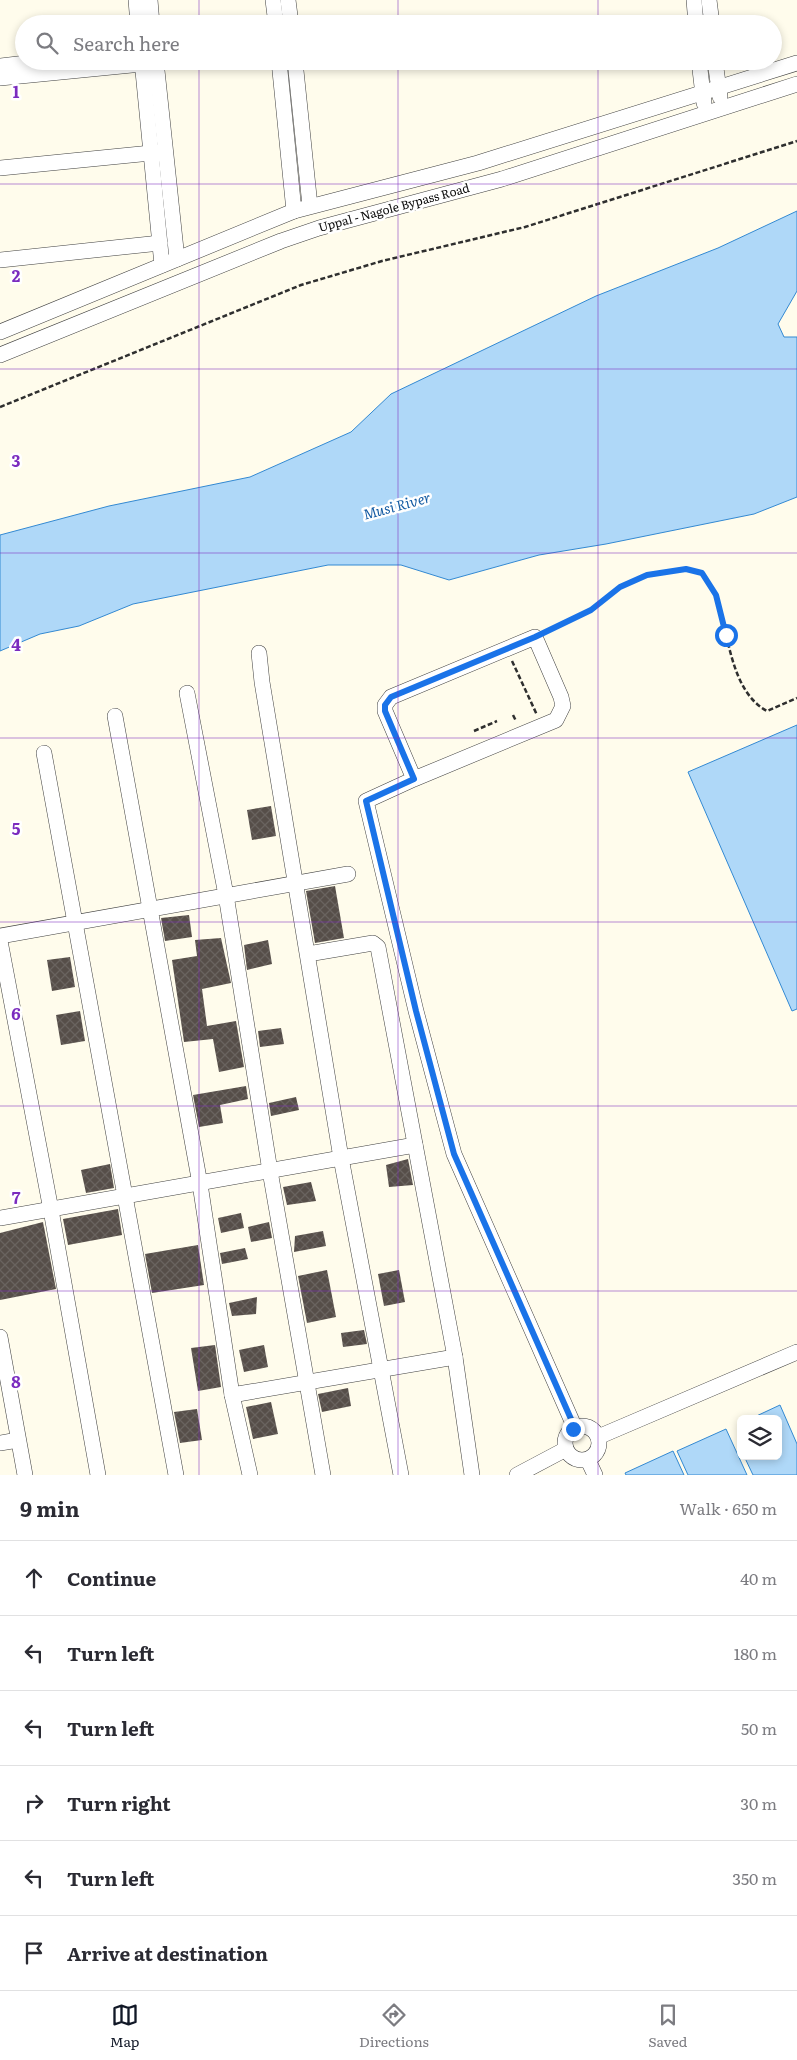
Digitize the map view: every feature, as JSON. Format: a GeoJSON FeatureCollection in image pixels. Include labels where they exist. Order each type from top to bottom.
{"type":"FeatureCollection","features":[{"type":"Feature","properties":{"kind":"street"},"geometry":{"type":"LineString","coordinates":[[136,0],[137,15]]}},
{"type":"Feature","properties":{"kind":"street"},"geometry":{"type":"LineString","coordinates":[[150,0],[151,15]]}},
{"type":"Feature","properties":{"kind":"street"},"geometry":{"type":"LineString","coordinates":[[278,15],[280,0]]}},
{"type":"Feature","properties":{"kind":"street"},"geometry":{"type":"LineString","coordinates":[[280,0],[286,15]]}},
{"type":"Feature","properties":{"kind":"street"},"geometry":{"type":"LineString","coordinates":[[694,0],[695,15]]}},
{"type":"Feature","properties":{"kind":"street"},"geometry":{"type":"LineString","coordinates":[[709,0],[711,15]]}},
{"type":"Feature","properties":{"kind":"street","name":"Uppal - Nagole Bypass Road"},"geometry":{"type":"LineString","coordinates":[[782,68],[797,63]]}},
{"type":"Feature","properties":{"kind":"street"},"geometry":{"type":"LineString","coordinates":[[0,66],[15,64]]}},
{"type":"Feature","properties":{"kind":"street"},"geometry":{"type":"LineString","coordinates":[[0,78],[74,70]]}},
{"type":"Feature","properties":{"kind":"street"},"geometry":{"type":"LineString","coordinates":[[150,70],[158,152],[177,260]]}},
{"type":"Feature","properties":{"kind":"street"},"geometry":{"type":"LineString","coordinates":[[280,70],[294,211]]}},
{"type":"Feature","properties":{"kind":"street"},"geometry":{"type":"LineString","coordinates":[[296,70],[310,206]]}},
{"type":"Feature","properties":{"kind":"street"},"geometry":{"type":"LineString","coordinates":[[700,70],[706,114]]}},
{"type":"Feature","properties":{"kind":"street"},"geometry":{"type":"LineString","coordinates":[[716,70],[722,109]]}},
{"type":"Feature","properties":{"kind":"street","name":"Uppal - Nagole Bypass Road"},"geometry":{"type":"LineString","coordinates":[[0,332],[294,211],[478,163],[776,70]]}},
{"type":"Feature","properties":{"kind":"street","name":"Uppal - Nagole Bypass Road"},"geometry":{"type":"LineString","coordinates":[[0,355],[280,240],[338,222],[502,179],[797,84]]}},
{"type":"Feature","properties":{"kind":"street"},"geometry":{"type":"LineString","coordinates":[[0,168],[158,152]]}},
{"type":"Feature","properties":{"kind":"street"},"geometry":{"type":"LineString","coordinates":[[158,152],[162,265]]}},
{"type":"Feature","properties":{"kind":"street"},"geometry":{"type":"LineString","coordinates":[[0,260],[160,243]]}},
{"type":"Feature","properties":{"kind":"street"},"geometry":{"type":"LineString","coordinates":[[414,779],[385,711],[387,701],[391,697],[535,637],[563,706],[556,720],[366,801],[416,1011],[454,1154],[575,1428]]}},
{"type":"Feature","properties":{"kind":"street"},"geometry":{"type":"LineString","coordinates":[[259,653],[262,682],[342,1158],[401,1475]]}},
{"type":"Feature","properties":{"kind":"street"},"geometry":{"type":"LineString","coordinates":[[187,693],[226,895],[270,1171],[323,1475]]}},
{"type":"Feature","properties":{"kind":"street"},"geometry":{"type":"LineString","coordinates":[[115,716],[200,1184],[232,1395],[250,1475]]}},
{"type":"Feature","properties":{"kind":"street"},"geometry":{"type":"LineString","coordinates":[[44,753],[176,1475]]}},
{"type":"Feature","properties":{"kind":"street"},"geometry":{"type":"LineString","coordinates":[[0,936],[348,874]]}},
{"type":"Feature","properties":{"kind":"street"},"geometry":{"type":"LineString","coordinates":[[0,942],[51,1210],[98,1475]]}},
{"type":"Feature","properties":{"kind":"street"},"geometry":{"type":"LineString","coordinates":[[308,954],[373,943],[378,947],[455,1357],[472,1475]]}},
{"type":"Feature","properties":{"kind":"street"},"geometry":{"type":"LineString","coordinates":[[0,1218],[125,1198],[415,1145]]}},
{"type":"Feature","properties":{"kind":"street"},"geometry":{"type":"LineString","coordinates":[[0,1337],[25,1475]]}},
{"type":"Feature","properties":{"kind":"street"},"geometry":{"type":"LineString","coordinates":[[598,1437],[797,1352]]}},
{"type":"Feature","properties":{"kind":"street"},"geometry":{"type":"LineString","coordinates":[[232,1395],[455,1357]]}},
{"type":"Feature","properties":{"kind":"street"},"geometry":{"type":"LineString","coordinates":[[575,1428],[590,1428],[598,1437],[599,1448],[593,1457],[588,1460],[572,1458],[566,1449],[566,1438],[575,1428]]}},
{"type":"Feature","properties":{"kind":"street"},"geometry":{"type":"LineString","coordinates":[[0,1443],[18,1440]]}},
{"type":"Feature","properties":{"kind":"street"},"geometry":{"type":"LineString","coordinates":[[517,1475],[566,1449]]}},
{"type":"Feature","properties":{"kind":"street"},"geometry":{"type":"LineString","coordinates":[[588,1460],[595,1475]]}},
{"type":"Feature","properties":{"kind":"path"},"geometry":{"type":"LineString","coordinates":[[0,407],[301,286],[382,261],[525,227],[797,141]]}},
{"type":"Feature","properties":{"kind":"path"},"geometry":{"type":"LineString","coordinates":[[535,637],[591,610],[620,587],[647,575],[686,569],[702,573],[716,595],[738,674],[756,705],[768,711],[797,698]]}},
{"type":"Feature","properties":{"kind":"path"},"geometry":{"type":"LineString","coordinates":[[507,648],[541,726]]}},
{"type":"Feature","properties":{"kind":"path"},"geometry":{"type":"LineString","coordinates":[[474,731],[497,721]]}},
{"type":"Feature","properties":{"kind":"water","name":"Musi River"},"geometry":{"type":"Polygon","coordinates":[[[797,211],[797,291],[778,324],[784,337],[797,337],[797,497],[754,514],[606,544],[539,555],[449,580],[401,565],[328,565],[133,604],[79,626],[40,634],[0,651],[0,535],[109,506],[250,477],[351,432],[391,394],[596,296],[718,248],[797,211]]]}},
{"type":"Feature","properties":{"kind":"water"},"geometry":{"type":"Polygon","coordinates":[[[797,725],[797,1009],[792,1011],[688,772],[797,725]]]}},
{"type":"Feature","properties":{"kind":"water"},"geometry":{"type":"Polygon","coordinates":[[[780,1405],[797,1444],[797,1475],[753,1475],[746,1460],[782,1460],[782,1415],[759,1415],[780,1405]]]}},
{"type":"Feature","properties":{"kind":"water"},"geometry":{"type":"Polygon","coordinates":[[[726,1429],[737,1453],[737,1460],[740,1460],[747,1475],[688,1475],[677,1451],[726,1429]]]}},
{"type":"Feature","properties":{"kind":"water"},"geometry":{"type":"Polygon","coordinates":[[[673,1451],[684,1475],[626,1475],[625,1473],[673,1451]]]}},
{"type":"Feature","properties":{"kind":"building"},"geometry":{"type":"Polygon","coordinates":[[[271,806],[276,836],[252,840],[247,810],[271,806]]]}},
{"type":"Feature","properties":{"kind":"building"},"geometry":{"type":"Polygon","coordinates":[[[335,886],[344,938],[315,943],[306,891],[335,886]]]}},
{"type":"Feature","properties":{"kind":"building"},"geometry":{"type":"Polygon","coordinates":[[[189,915],[192,937],[165,941],[161,918],[189,915]]]}},
{"type":"Feature","properties":{"kind":"building"},"geometry":{"type":"Polygon","coordinates":[[[221,938],[231,983],[202,989],[207,1026],[236,1021],[244,1067],[219,1072],[213,1039],[184,1042],[172,960],[197,956],[195,940],[221,938]]]}},
{"type":"Feature","properties":{"kind":"building"},"geometry":{"type":"Polygon","coordinates":[[[268,940],[272,964],[247,970],[244,945],[268,940]]]}},
{"type":"Feature","properties":{"kind":"building"},"geometry":{"type":"Polygon","coordinates":[[[70,957],[75,987],[52,991],[47,960],[70,957]]]}},
{"type":"Feature","properties":{"kind":"building"},"geometry":{"type":"Polygon","coordinates":[[[80,1011],[85,1041],[61,1045],[56,1015],[80,1011]]]}},
{"type":"Feature","properties":{"kind":"building"},"geometry":{"type":"Polygon","coordinates":[[[281,1028],[284,1044],[260,1047],[258,1031],[281,1028]]]}},
{"type":"Feature","properties":{"kind":"building"},"geometry":{"type":"Polygon","coordinates":[[[246,1086],[248,1099],[220,1105],[223,1123],[199,1127],[193,1095],[246,1086]]]}},
{"type":"Feature","properties":{"kind":"building"},"geometry":{"type":"Polygon","coordinates":[[[296,1097],[299,1110],[271,1116],[269,1103],[296,1097]]]}},
{"type":"Feature","properties":{"kind":"building"},"geometry":{"type":"Polygon","coordinates":[[[408,1159],[413,1185],[389,1187],[386,1165],[408,1159]]]}},
{"type":"Feature","properties":{"kind":"building"},"geometry":{"type":"Polygon","coordinates":[[[110,1164],[114,1188],[86,1193],[81,1170],[110,1164]]]}},
{"type":"Feature","properties":{"kind":"building"},"geometry":{"type":"Polygon","coordinates":[[[311,1182],[316,1201],[287,1205],[283,1187],[311,1182]]]}},
{"type":"Feature","properties":{"kind":"building"},"geometry":{"type":"Polygon","coordinates":[[[118,1209],[122,1235],[68,1245],[63,1219],[118,1209]]]}},
{"type":"Feature","properties":{"kind":"building"},"geometry":{"type":"Polygon","coordinates":[[[241,1213],[244,1228],[221,1233],[218,1218],[241,1213]]]}},
{"type":"Feature","properties":{"kind":"building"},"geometry":{"type":"Polygon","coordinates":[[[43,1222],[56,1289],[0,1300],[0,1233],[43,1222]]]}},
{"type":"Feature","properties":{"kind":"building"},"geometry":{"type":"Polygon","coordinates":[[[269,1222],[272,1238],[251,1242],[248,1227],[269,1222]]]}},
{"type":"Feature","properties":{"kind":"building"},"geometry":{"type":"Polygon","coordinates":[[[323,1231],[326,1246],[294,1252],[295,1236],[323,1231]]]}},
{"type":"Feature","properties":{"kind":"building"},"geometry":{"type":"Polygon","coordinates":[[[198,1245],[204,1285],[152,1293],[145,1254],[198,1245]]]}},
{"type":"Feature","properties":{"kind":"building"},"geometry":{"type":"Polygon","coordinates":[[[245,1248],[248,1259],[222,1264],[220,1253],[245,1248]]]}},
{"type":"Feature","properties":{"kind":"building"},"geometry":{"type":"Polygon","coordinates":[[[327,1270],[336,1317],[307,1323],[298,1276],[327,1270]]]}},
{"type":"Feature","properties":{"kind":"building"},"geometry":{"type":"Polygon","coordinates":[[[399,1270],[405,1302],[384,1306],[378,1274],[399,1270]]]}},
{"type":"Feature","properties":{"kind":"building"},"geometry":{"type":"Polygon","coordinates":[[[257,1297],[256,1314],[232,1316],[229,1303],[257,1297]]]}},
{"type":"Feature","properties":{"kind":"building"},"geometry":{"type":"Polygon","coordinates":[[[364,1330],[367,1344],[343,1347],[341,1333],[364,1330]]]}},
{"type":"Feature","properties":{"kind":"building"},"geometry":{"type":"Polygon","coordinates":[[[215,1345],[221,1387],[198,1391],[191,1348],[215,1345]]]}},
{"type":"Feature","properties":{"kind":"building"},"geometry":{"type":"Polygon","coordinates":[[[264,1345],[268,1367],[244,1372],[239,1350],[264,1345]]]}},
{"type":"Feature","properties":{"kind":"building"},"geometry":{"type":"Polygon","coordinates":[[[348,1388],[351,1406],[322,1412],[318,1394],[348,1388]]]}},
{"type":"Feature","properties":{"kind":"building"},"geometry":{"type":"Polygon","coordinates":[[[271,1402],[278,1434],[253,1439],[246,1407],[271,1402]]]}},
{"type":"Feature","properties":{"kind":"building"},"geometry":{"type":"Polygon","coordinates":[[[197,1409],[202,1440],[180,1443],[174,1412],[197,1409]]]}},
{"type":"Feature","properties":{"kind":"route"},"geometry":{"type":"LineString","coordinates":[[573,1429],[575,1428],[454,1154],[416,1011],[366,801],[414,779],[385,711],[385,705],[391,697],[535,637],[591,610],[620,587],[647,575],[686,569],[702,573],[716,595],[726,635]]}}]}
